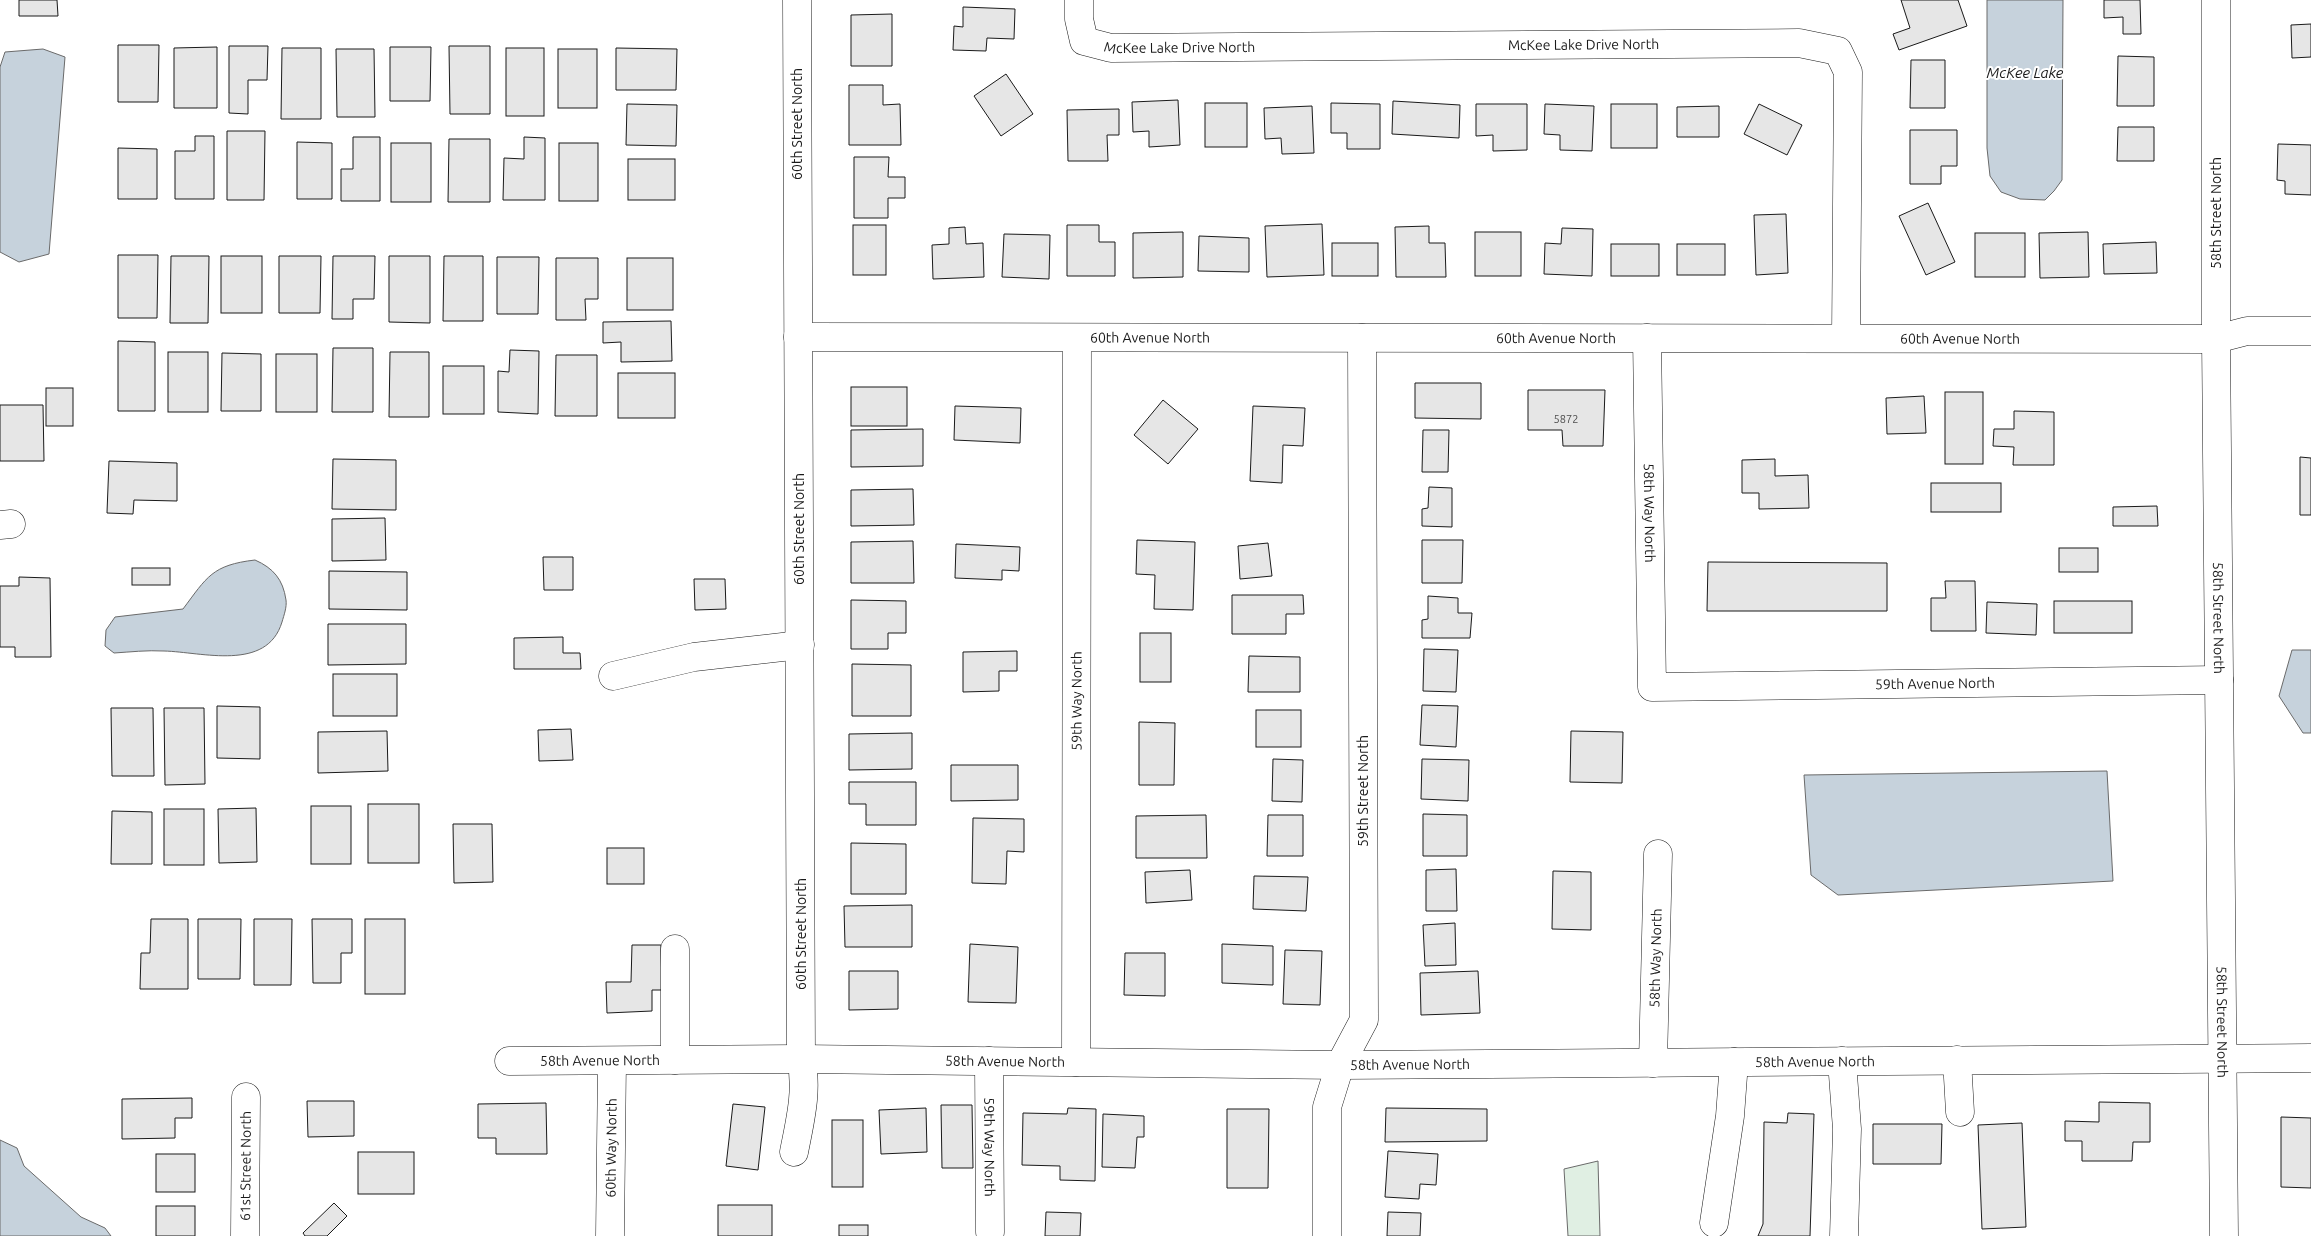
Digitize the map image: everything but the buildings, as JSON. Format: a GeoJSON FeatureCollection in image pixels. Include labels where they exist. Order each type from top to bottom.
{"type":"FeatureCollection","features":[{"type":"Feature","properties":{"kind":"street","name":"60th Street North"},"geometry":{"type":"LineString","coordinates":[[794,1152],[803,1102],[805,1074],[801,1059],[797,0]]}},
{"type":"Feature","properties":{"kind":"street","name":"McKee Lake Drive North"},"geometry":{"type":"LineString","coordinates":[[1079,0],[1079,18],[1084,41],[1111,48],[1799,43],[1838,51],[1848,72],[1846,338]]}},
{"type":"Feature","properties":{"kind":"street","name":"58th Street North"},"geometry":{"type":"LineString","coordinates":[[2216,0],[2216,339],[2224,1236]]}},
{"type":"Feature","properties":{"kind":"street","name":"60th Avenue North"},"geometry":{"type":"LineString","coordinates":[[798,337],[2216,339],[2247,330],[2311,331]]}},
{"type":"Feature","properties":{"kind":"street","name":"59th Way North"},"geometry":{"type":"LineString","coordinates":[[1076,1062],[1077,338]]}},
{"type":"Feature","properties":{"kind":"street","name":"59th Street North"},"geometry":{"type":"LineString","coordinates":[[1327,1236],[1327,1107],[1340,1065],[1364,1020],[1362,338]]}},
{"type":"Feature","properties":{"kind":"street","name":"58th Way North"},"geometry":{"type":"LineString","coordinates":[[1647,338],[1652,687]]}},
{"type":"Feature","properties":{"kind":"street"},"geometry":{"type":"LineString","coordinates":[[613,676],[694,657],[800,645]]}},
{"type":"Feature","properties":{"kind":"street","name":"59th Avenue North"},"geometry":{"type":"LineString","coordinates":[[1652,687],[2219,680]]}},
{"type":"Feature","properties":{"kind":"street","name":"58th Way North"},"geometry":{"type":"LineString","coordinates":[[1653,1063],[1658,854]]}},
{"type":"Feature","properties":{"kind":"street"},"geometry":{"type":"LineString","coordinates":[[675,1060],[676,948]]}},
{"type":"Feature","properties":{"kind":"street","name":"58th Avenue North"},"geometry":{"type":"LineString","coordinates":[[510,1061],[801,1059],[1340,1065],[2311,1058]]}},
{"type":"Feature","properties":{"kind":"street"},"geometry":{"type":"LineString","coordinates":[[1957,1060],[1960,1112]]}},
{"type":"Feature","properties":{"kind":"street","name":"60th Way North"},"geometry":{"type":"LineString","coordinates":[[610,1236],[612,1061]]}},
{"type":"Feature","properties":{"kind":"street","name":"59th Way North"},"geometry":{"type":"LineString","coordinates":[[989,1061],[990,1232]]}},
{"type":"Feature","properties":{"kind":"street"},"geometry":{"type":"LineString","coordinates":[[1842,1061],[1847,1129],[1844,1236]]}},
{"type":"Feature","properties":{"kind":"street"},"geometry":{"type":"LineString","coordinates":[[1714,1223],[1730,1116],[1734,1062]]}},
{"type":"Feature","properties":{"kind":"street","name":"61st Street North"},"geometry":{"type":"LineString","coordinates":[[245,1236],[246,1096]]}},
{"type":"Feature","properties":{"kind":"green space"},"geometry":{"type":"Polygon","coordinates":[[[1598,1161],[1600,1236],[1568,1236],[1564,1169],[1598,1161]]]}},
{"type":"Feature","properties":{"kind":"water","name":"McKee Lake"},"geometry":{"type":"Polygon","coordinates":[[[1987,0],[2063,0],[2062,180],[2045,200],[2020,199],[2001,192],[1990,176],[1987,148],[1987,0]]]}},
{"type":"Feature","properties":{"kind":"water"},"geometry":{"type":"Polygon","coordinates":[[[43,49],[65,57],[49,254],[19,262],[0,252],[0,67],[5,52],[43,49]]]}},
{"type":"Feature","properties":{"kind":"water"},"geometry":{"type":"Polygon","coordinates":[[[255,560],[272,571],[280,580],[286,600],[282,622],[274,638],[263,648],[232,656],[158,651],[114,653],[105,646],[106,630],[115,617],[183,609],[212,574],[229,565],[255,560]]]}},
{"type":"Feature","properties":{"kind":"water"},"geometry":{"type":"Polygon","coordinates":[[[2292,650],[2311,650],[2311,733],[2303,733],[2279,696],[2292,650]]]}},
{"type":"Feature","properties":{"kind":"water"},"geometry":{"type":"Polygon","coordinates":[[[2107,771],[2113,881],[1838,895],[1811,875],[1804,775],[2107,771]]]}},
{"type":"Feature","properties":{"kind":"water"},"geometry":{"type":"Polygon","coordinates":[[[0,1140],[17,1148],[24,1166],[81,1217],[105,1228],[111,1236],[0,1236],[0,1140]]]}}]}
